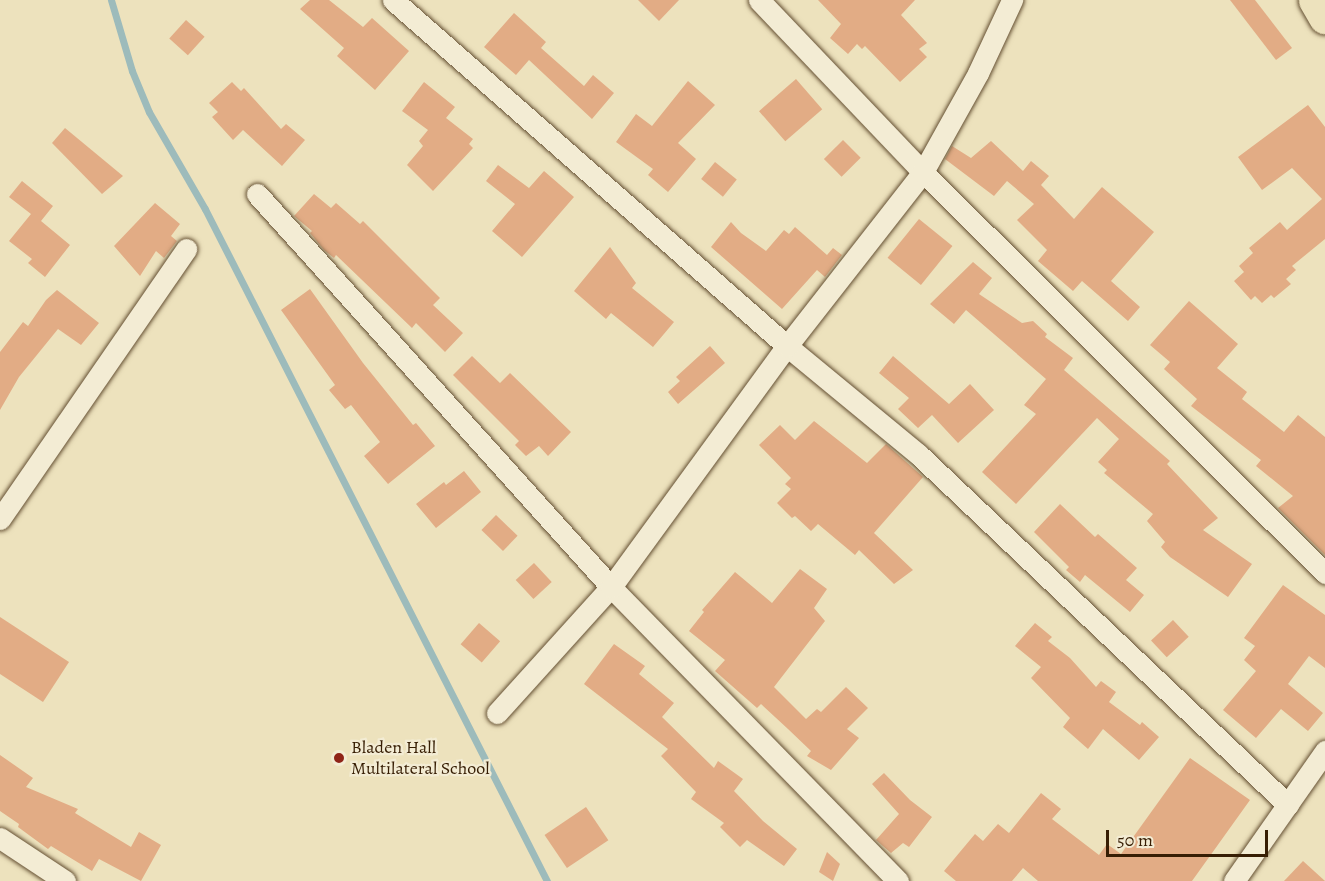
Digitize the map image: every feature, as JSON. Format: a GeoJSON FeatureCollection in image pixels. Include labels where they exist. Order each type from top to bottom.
{"type":"FeatureCollection","features":[{"type":"Feature","properties":{"kind":"main road"},"geometry":{"type":"LineString","coordinates":[[1315,0],[1325,17]]}},
{"type":"Feature","properties":{"kind":"street"},"geometry":{"type":"LineString","coordinates":[[393,0],[787,346],[918,454],[1288,806]]}},
{"type":"Feature","properties":{"kind":"street"},"geometry":{"type":"LineString","coordinates":[[759,0],[923,172],[1325,573]]}},
{"type":"Feature","properties":{"kind":"street"},"geometry":{"type":"LineString","coordinates":[[497,713],[611,587],[787,346],[923,172],[978,73],[1012,0]]}},
{"type":"Feature","properties":{"kind":"street"},"geometry":{"type":"LineString","coordinates":[[257,195],[611,587],[898,881]]}},
{"type":"Feature","properties":{"kind":"street"},"geometry":{"type":"LineString","coordinates":[[0,519],[186,249]]}},
{"type":"Feature","properties":{"kind":"street"},"geometry":{"type":"LineString","coordinates":[[1234,881],[1325,751]]}},
{"type":"Feature","properties":{"kind":"street"},"geometry":{"type":"LineString","coordinates":[[0,838],[65,881]]}},
{"type":"Feature","properties":{"kind":"building"},"geometry":{"type":"Polygon","coordinates":[[[310,0],[329,0],[363,27],[372,18],[409,51],[375,90],[337,56],[344,48],[300,9],[310,0]]]}},
{"type":"Feature","properties":{"kind":"building"},"geometry":{"type":"Polygon","coordinates":[[[638,0],[679,0],[659,21],[638,0]]]}},
{"type":"Feature","properties":{"kind":"building"},"geometry":{"type":"Polygon","coordinates":[[[818,0],[915,0],[901,15],[927,43],[919,49],[927,57],[900,82],[865,46],[862,49],[857,44],[848,54],[830,38],[841,24],[818,0]]]}},
{"type":"Feature","properties":{"kind":"building"},"geometry":{"type":"Polygon","coordinates":[[[1230,0],[1255,0],[1292,48],[1276,60],[1230,0]]]}},
{"type":"Feature","properties":{"kind":"building"},"geometry":{"type":"Polygon","coordinates":[[[514,13],[546,42],[541,48],[584,86],[593,75],[614,93],[592,119],[529,60],[516,75],[484,47],[514,13]]]}},
{"type":"Feature","properties":{"kind":"building"},"geometry":{"type":"Polygon","coordinates":[[[186,20],[205,37],[188,55],[169,39],[186,20]]]}},
{"type":"Feature","properties":{"kind":"building"},"geometry":{"type":"Polygon","coordinates":[[[796,79],[822,109],[785,141],[759,111],[796,79]]]}},
{"type":"Feature","properties":{"kind":"building"},"geometry":{"type":"Polygon","coordinates":[[[688,81],[715,105],[678,143],[696,159],[668,192],[648,175],[653,169],[616,142],[636,114],[652,126],[688,81]]]}},
{"type":"Feature","properties":{"kind":"building"},"geometry":{"type":"Polygon","coordinates":[[[232,82],[241,91],[244,88],[281,129],[286,124],[305,140],[282,166],[243,130],[233,140],[212,117],[218,112],[209,103],[232,82]]]}},
{"type":"Feature","properties":{"kind":"building"},"geometry":{"type":"Polygon","coordinates":[[[424,82],[455,107],[446,118],[473,139],[469,144],[473,148],[433,191],[407,165],[423,146],[419,141],[428,130],[402,111],[424,82]]]}},
{"type":"Feature","properties":{"kind":"building"},"geometry":{"type":"Polygon","coordinates":[[[1308,105],[1325,127],[1325,239],[1292,266],[1296,270],[1286,279],[1291,284],[1274,298],[1271,295],[1262,303],[1255,296],[1251,300],[1234,281],[1244,272],[1239,266],[1253,253],[1249,248],[1280,222],[1287,230],[1322,199],[1292,168],[1262,190],[1238,157],[1308,105]]]}},
{"type":"Feature","properties":{"kind":"building"},"geometry":{"type":"Polygon","coordinates":[[[65,128],[123,176],[102,194],[52,143],[65,128]]]}},
{"type":"Feature","properties":{"kind":"building"},"geometry":{"type":"Polygon","coordinates":[[[843,140],[861,158],[842,177],[824,159],[843,140]]]}},
{"type":"Feature","properties":{"kind":"building"},"geometry":{"type":"Polygon","coordinates":[[[991,141],[1023,171],[1031,161],[1049,176],[1041,185],[1074,219],[1102,187],[1154,232],[1111,281],[1140,307],[1128,321],[1082,281],[1073,291],[1038,261],[1047,250],[1017,220],[1034,204],[1007,181],[994,196],[945,159],[952,146],[971,158],[991,141]]]}},
{"type":"Feature","properties":{"kind":"building"},"geometry":{"type":"Polygon","coordinates":[[[715,162],[737,180],[723,197],[701,179],[715,162]]]}},
{"type":"Feature","properties":{"kind":"building"},"geometry":{"type":"Polygon","coordinates":[[[498,165],[529,188],[544,171],[574,197],[522,257],[492,231],[515,204],[486,181],[498,165]]]}},
{"type":"Feature","properties":{"kind":"building"},"geometry":{"type":"Polygon","coordinates":[[[22,181],[53,206],[41,221],[70,245],[45,277],[28,263],[32,259],[9,241],[31,214],[9,197],[22,181]]]}},
{"type":"Feature","properties":{"kind":"building"},"geometry":{"type":"Polygon","coordinates":[[[314,194],[331,208],[336,203],[360,224],[363,221],[440,298],[433,305],[463,333],[445,352],[416,323],[412,328],[336,255],[334,258],[324,250],[310,233],[312,231],[294,216],[314,194]]]}},
{"type":"Feature","properties":{"kind":"building"},"geometry":{"type":"Polygon","coordinates":[[[155,203],[180,224],[171,236],[177,241],[164,258],[156,251],[140,276],[114,246],[155,203]]]}},
{"type":"Feature","properties":{"kind":"building"},"geometry":{"type":"Polygon","coordinates":[[[919,219],[952,246],[921,285],[888,258],[919,219]]]}},
{"type":"Feature","properties":{"kind":"building"},"geometry":{"type":"Polygon","coordinates":[[[731,222],[741,233],[766,251],[784,230],[789,234],[795,227],[827,255],[833,248],[842,255],[825,277],[817,270],[782,309],[711,247],[731,222]]]}},
{"type":"Feature","properties":{"kind":"building"},"geometry":{"type":"Polygon","coordinates":[[[610,247],[636,283],[632,288],[674,322],[653,347],[611,313],[606,319],[574,291],[610,247]]]}},
{"type":"Feature","properties":{"kind":"building"},"geometry":{"type":"Polygon","coordinates":[[[973,262],[992,278],[979,294],[1022,323],[1033,321],[1047,334],[1045,337],[1073,358],[1064,370],[1170,461],[1167,464],[1218,518],[1203,530],[1252,564],[1228,597],[1170,557],[1161,547],[1165,542],[1147,521],[1153,514],[1104,473],[1107,470],[1098,462],[1119,439],[1097,418],[1016,504],[982,472],[1036,414],[1024,405],[1046,379],[966,310],[954,324],[930,304],[973,262]]]}},
{"type":"Feature","properties":{"kind":"building"},"geometry":{"type":"Polygon","coordinates":[[[310,289],[363,363],[413,425],[416,423],[435,446],[388,484],[364,456],[380,442],[351,405],[345,409],[329,390],[335,385],[281,310],[310,289]]]}},
{"type":"Feature","properties":{"kind":"building"},"geometry":{"type":"Polygon","coordinates":[[[57,290],[99,323],[81,345],[58,329],[19,377],[0,410],[0,352],[23,322],[28,326],[46,300],[57,290]]]}},
{"type":"Feature","properties":{"kind":"building"},"geometry":{"type":"Polygon","coordinates":[[[1189,301],[1238,344],[1217,368],[1247,392],[1242,399],[1284,432],[1298,415],[1325,437],[1325,555],[1278,508],[1293,496],[1256,466],[1261,460],[1191,406],[1197,399],[1164,369],[1170,362],[1150,345],[1189,301]]]}},
{"type":"Feature","properties":{"kind":"building"},"geometry":{"type":"Polygon","coordinates":[[[710,346],[725,363],[678,404],[668,392],[680,381],[676,377],[710,346]]]}},
{"type":"Feature","properties":{"kind":"building"},"geometry":{"type":"Polygon","coordinates":[[[472,356],[500,383],[510,373],[571,432],[548,456],[539,446],[526,456],[515,445],[519,441],[453,375],[472,356]]]}},
{"type":"Feature","properties":{"kind":"building"},"geometry":{"type":"Polygon","coordinates":[[[893,356],[949,404],[970,384],[994,410],[958,443],[932,415],[918,428],[898,409],[909,398],[879,373],[893,356]]]}},
{"type":"Feature","properties":{"kind":"building"},"geometry":{"type":"Polygon","coordinates":[[[814,421],[867,463],[886,444],[923,477],[874,533],[913,570],[894,584],[859,550],[855,555],[818,524],[811,531],[795,516],[792,518],[777,503],[791,489],[785,484],[791,478],[759,445],[780,425],[795,440],[814,421]]]}},
{"type":"Feature","properties":{"kind":"building"},"geometry":{"type":"Polygon","coordinates":[[[464,471],[481,492],[436,528],[416,504],[444,482],[446,485],[464,471]]]}},
{"type":"Feature","properties":{"kind":"building"},"geometry":{"type":"Polygon","coordinates":[[[1060,504],[1095,537],[1098,534],[1137,568],[1126,580],[1144,595],[1130,612],[1085,575],[1080,582],[1066,570],[1069,567],[1034,532],[1060,504]]]}},
{"type":"Feature","properties":{"kind":"building"},"geometry":{"type":"Polygon","coordinates":[[[496,515],[518,536],[503,551],[481,530],[496,515]]]}},
{"type":"Feature","properties":{"kind":"building"},"geometry":{"type":"Polygon","coordinates":[[[534,563],[552,582],[533,599],[516,580],[534,563]]]}},
{"type":"Feature","properties":{"kind":"building"},"geometry":{"type":"Polygon","coordinates":[[[800,569],[827,589],[814,608],[825,621],[774,687],[806,719],[817,709],[821,712],[846,687],[868,708],[847,729],[859,738],[831,770],[807,756],[811,751],[761,704],[757,708],[715,671],[725,660],[689,631],[704,612],[702,610],[735,572],[772,603],[800,569]]]}},
{"type":"Feature","properties":{"kind":"building"},"geometry":{"type":"Polygon","coordinates":[[[1283,585],[1325,615],[1325,668],[1309,656],[1288,684],[1323,713],[1308,731],[1281,709],[1256,738],[1223,710],[1256,671],[1244,660],[1255,646],[1244,638],[1283,585]]]}},
{"type":"Feature","properties":{"kind":"building"},"geometry":{"type":"Polygon","coordinates":[[[0,617],[69,662],[43,702],[0,674],[0,617]]]}},
{"type":"Feature","properties":{"kind":"building"},"geometry":{"type":"Polygon","coordinates":[[[1173,620],[1189,637],[1167,657],[1151,640],[1173,620]]]}},
{"type":"Feature","properties":{"kind":"building"},"geometry":{"type":"Polygon","coordinates":[[[479,623],[500,641],[482,663],[461,644],[479,623]]]}},
{"type":"Feature","properties":{"kind":"building"},"geometry":{"type":"Polygon","coordinates":[[[1035,623],[1052,637],[1048,641],[1070,658],[1096,687],[1101,681],[1116,692],[1109,702],[1140,725],[1142,722],[1159,737],[1139,760],[1103,729],[1088,749],[1063,727],[1070,718],[1031,678],[1041,667],[1015,646],[1035,623]]]}},
{"type":"Feature","properties":{"kind":"building"},"geometry":{"type":"Polygon","coordinates":[[[614,644],[645,666],[639,674],[674,703],[662,717],[714,768],[718,761],[743,779],[734,791],[763,821],[797,849],[784,866],[747,840],[740,847],[720,827],[724,823],[691,799],[696,792],[661,756],[668,749],[584,684],[614,644]]]}},
{"type":"Feature","properties":{"kind":"building"},"geometry":{"type":"Polygon","coordinates":[[[0,755],[33,778],[26,787],[78,809],[75,813],[131,847],[139,832],[161,845],[141,881],[99,859],[92,871],[51,846],[48,849],[0,811],[0,755]]]}},
{"type":"Feature","properties":{"kind":"building"},"geometry":{"type":"Polygon","coordinates":[[[1190,758],[1250,800],[1192,881],[1038,881],[1023,868],[1012,881],[956,881],[944,871],[975,834],[983,841],[998,824],[1009,833],[1041,793],[1061,809],[1052,819],[1099,855],[1107,844],[1121,854],[1190,758]]]}},
{"type":"Feature","properties":{"kind":"building"},"geometry":{"type":"Polygon","coordinates":[[[884,773],[910,800],[932,817],[909,847],[903,843],[891,853],[876,840],[899,814],[872,784],[884,773]]]}},
{"type":"Feature","properties":{"kind":"building"},"geometry":{"type":"Polygon","coordinates":[[[586,807],[608,840],[567,868],[545,835],[586,807]]]}},
{"type":"Feature","properties":{"kind":"building"},"geometry":{"type":"Polygon","coordinates":[[[827,852],[840,864],[833,881],[819,872],[827,852]]]}},
{"type":"Feature","properties":{"kind":"building"},"geometry":{"type":"Polygon","coordinates":[[[1303,861],[1325,881],[1284,881],[1303,861]]]}},
{"type":"Feature","properties":{"kind":"waterway"},"geometry":{"type":"LineString","coordinates":[[111,0],[132,71],[149,112],[205,209],[547,881]]}},
{"type":"Feature","properties":{"kind":"place","name":"Bladen Hall Multilateral School"},"geometry":{"type":"Point","coordinates":[339,758]}}]}
